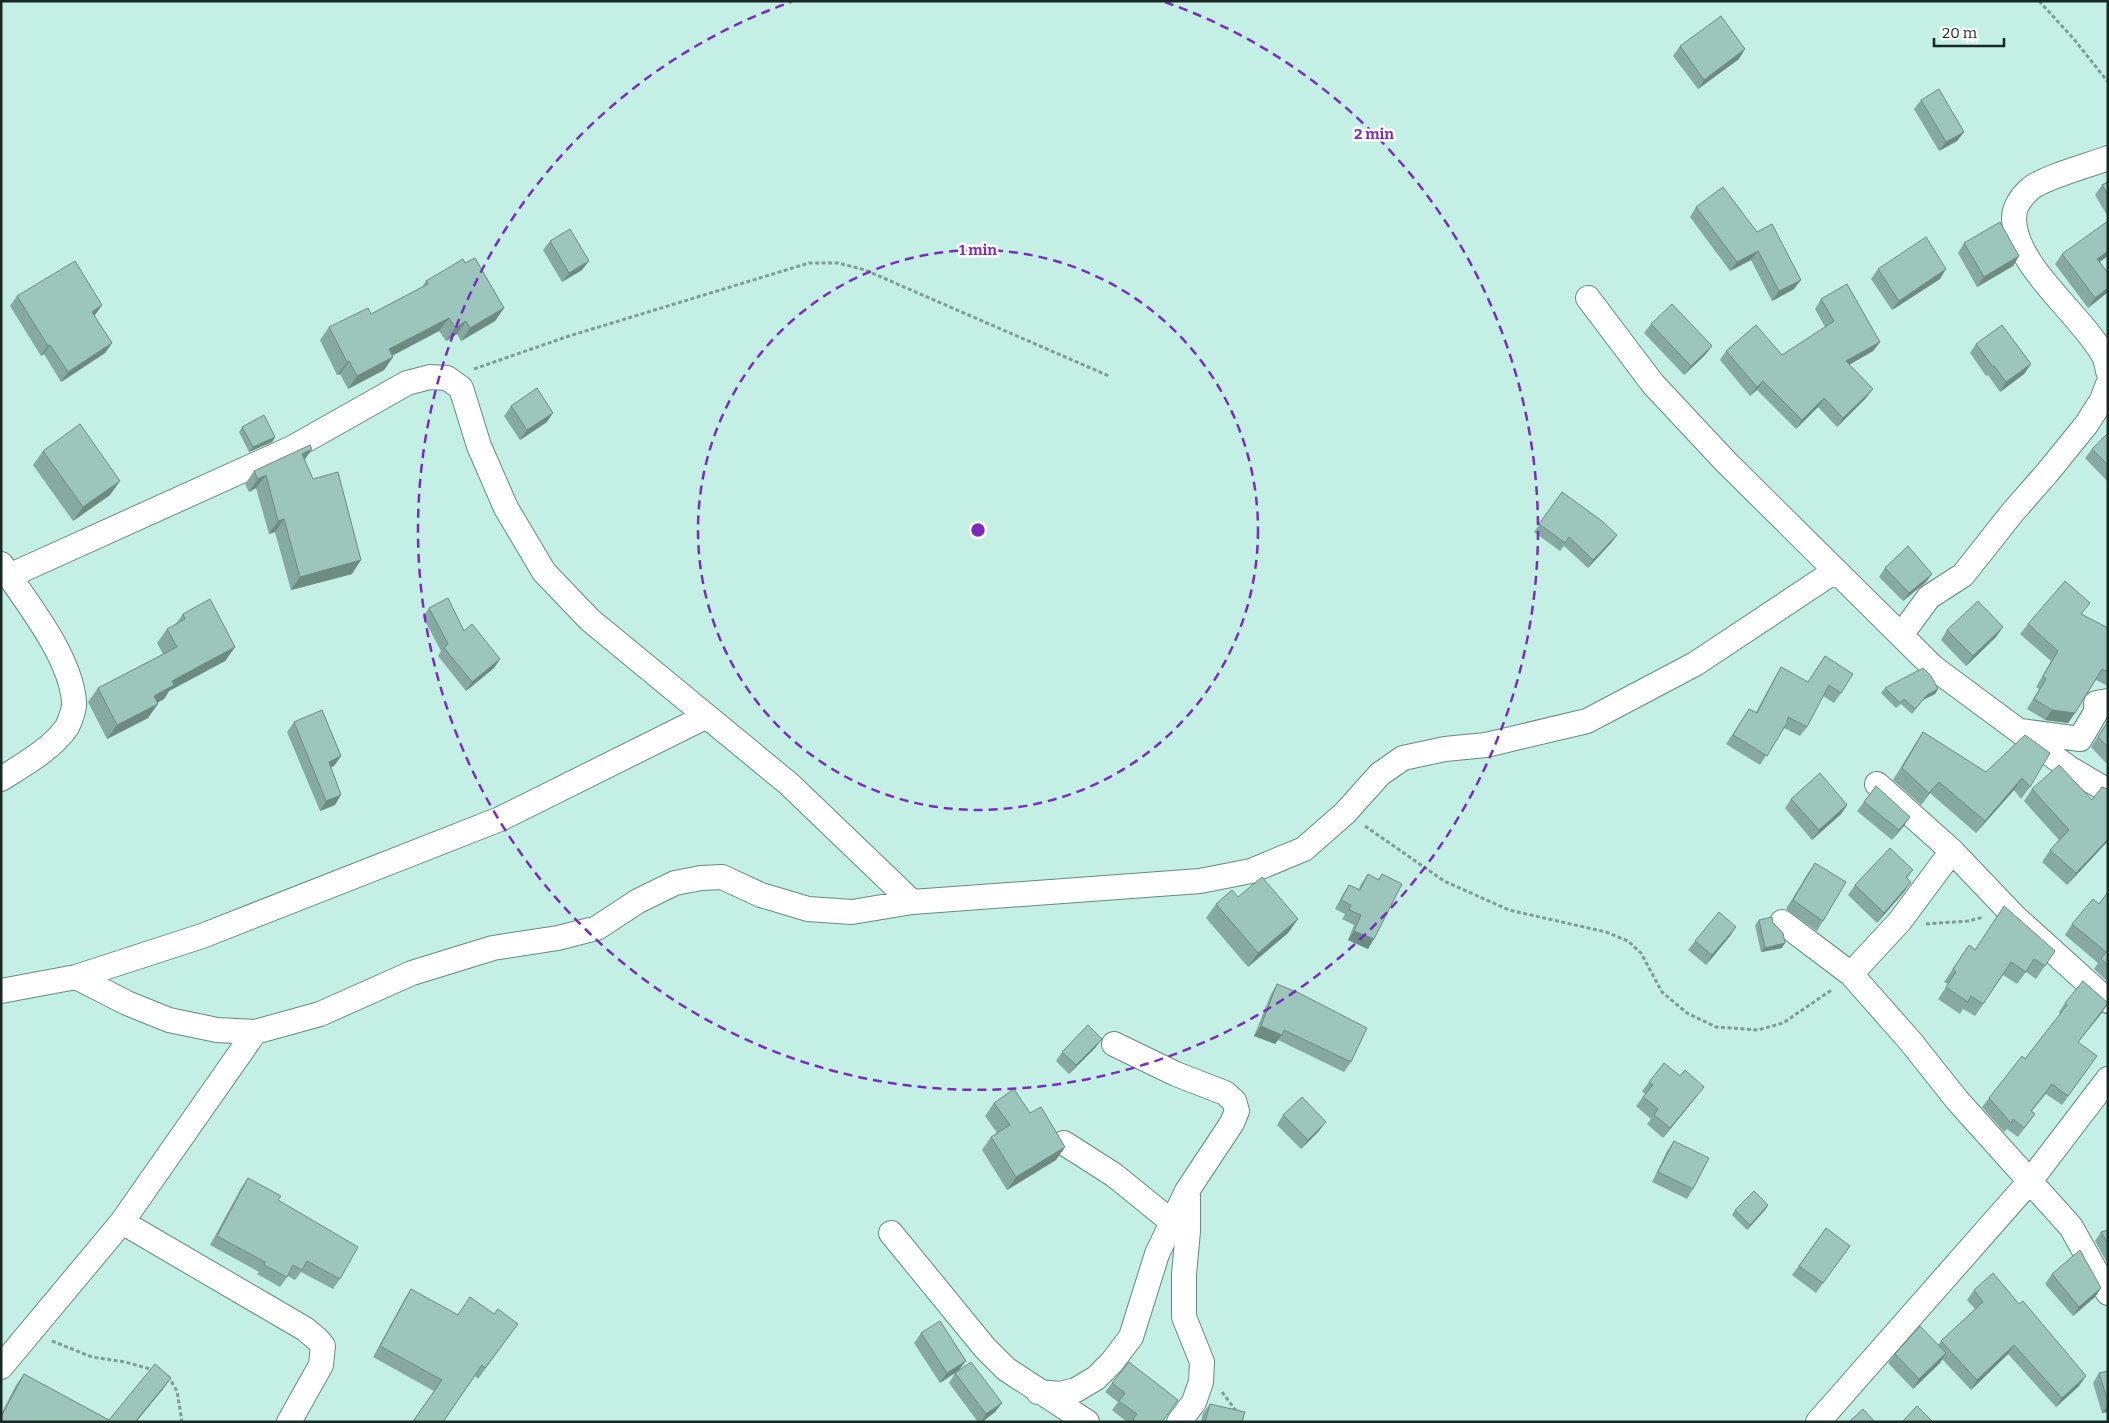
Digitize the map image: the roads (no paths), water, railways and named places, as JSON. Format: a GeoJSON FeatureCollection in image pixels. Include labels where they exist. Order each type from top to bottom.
{"type":"FeatureCollection","features":[{"type":"Feature","properties":{"kind":"street"},"geometry":{"type":"LineString","coordinates":[[2108,158],[2031,188],[2020,201],[2014,216],[2016,234],[2025,256],[2085,329],[2105,358],[2108,371]]}},
{"type":"Feature","properties":{"kind":"street"},"geometry":{"type":"LineString","coordinates":[[1588,298],[1653,384],[1726,462],[1934,668],[2069,768],[2108,791]]}},
{"type":"Feature","properties":{"kind":"street"},"geometry":{"type":"LineString","coordinates":[[1,779],[54,741],[67,726],[75,703],[69,676],[48,635],[5,570],[292,448],[406,382],[430,377],[447,378],[461,388],[479,446],[506,508],[544,572],[590,620],[705,717],[789,784],[912,902]]}},
{"type":"Feature","properties":{"kind":"street"},"geometry":{"type":"LineString","coordinates":[[1901,635],[1930,597],[1963,575],[2086,425],[2102,400],[2108,384]]}},
{"type":"Feature","properties":{"kind":"street"},"geometry":{"type":"LineString","coordinates":[[76,977],[127,1003],[169,1020],[217,1030],[255,1032],[320,1014],[412,974],[493,948],[558,938],[597,928],[638,901],[675,883],[692,879],[722,877],[761,895],[808,909],[852,912],[912,902],[1200,881],[1251,871],[1304,849],[1345,813],[1380,774],[1403,758],[1445,749],[1486,745],[1587,721],[1695,664],[1836,571]]}},
{"type":"Feature","properties":{"kind":"street"},"geometry":{"type":"LineString","coordinates":[[2018,731],[2080,739],[2096,712],[2096,702],[2108,701]]}},
{"type":"Feature","properties":{"kind":"street"},"geometry":{"type":"LineString","coordinates":[[1,991],[76,977],[202,936],[500,819],[705,717]]}},
{"type":"Feature","properties":{"kind":"street"},"geometry":{"type":"LineString","coordinates":[[1877,784],[1952,851],[2015,917],[2108,1000]]}},
{"type":"Feature","properties":{"kind":"street"},"geometry":{"type":"LineString","coordinates":[[1851,974],[1900,921],[1952,851]]}},
{"type":"Feature","properties":{"kind":"street"},"geometry":{"type":"LineString","coordinates":[[1782,922],[1851,974],[1912,1042],[1957,1100],[2071,1227],[2108,1293]]}},
{"type":"Feature","properties":{"kind":"street"},"geometry":{"type":"LineString","coordinates":[[1,1367],[122,1222],[255,1032]]}},
{"type":"Feature","properties":{"kind":"street"},"geometry":{"type":"LineString","coordinates":[[1038,1392],[1060,1394],[1076,1390],[1096,1378],[1122,1350],[1131,1337],[1157,1254],[1172,1222],[1188,1191],[1232,1124],[1237,1111],[1234,1101],[1225,1093],[1176,1074],[1114,1044]]}},
{"type":"Feature","properties":{"kind":"street"},"geometry":{"type":"LineString","coordinates":[[1818,1422],[2030,1181],[2108,1079]]}},
{"type":"Feature","properties":{"kind":"street"},"geometry":{"type":"LineString","coordinates":[[1064,1143],[1114,1175],[1172,1222]]}},
{"type":"Feature","properties":{"kind":"street"},"geometry":{"type":"LineString","coordinates":[[1179,1422],[1194,1402],[1201,1382],[1202,1362],[1184,1317],[1188,1191]]}},
{"type":"Feature","properties":{"kind":"street"},"geometry":{"type":"LineString","coordinates":[[122,1222],[305,1329],[324,1346],[321,1365],[289,1422]]}},
{"type":"Feature","properties":{"kind":"street"},"geometry":{"type":"LineString","coordinates":[[891,1233],[986,1348],[1006,1369],[1038,1392],[1087,1422]]}}]}
